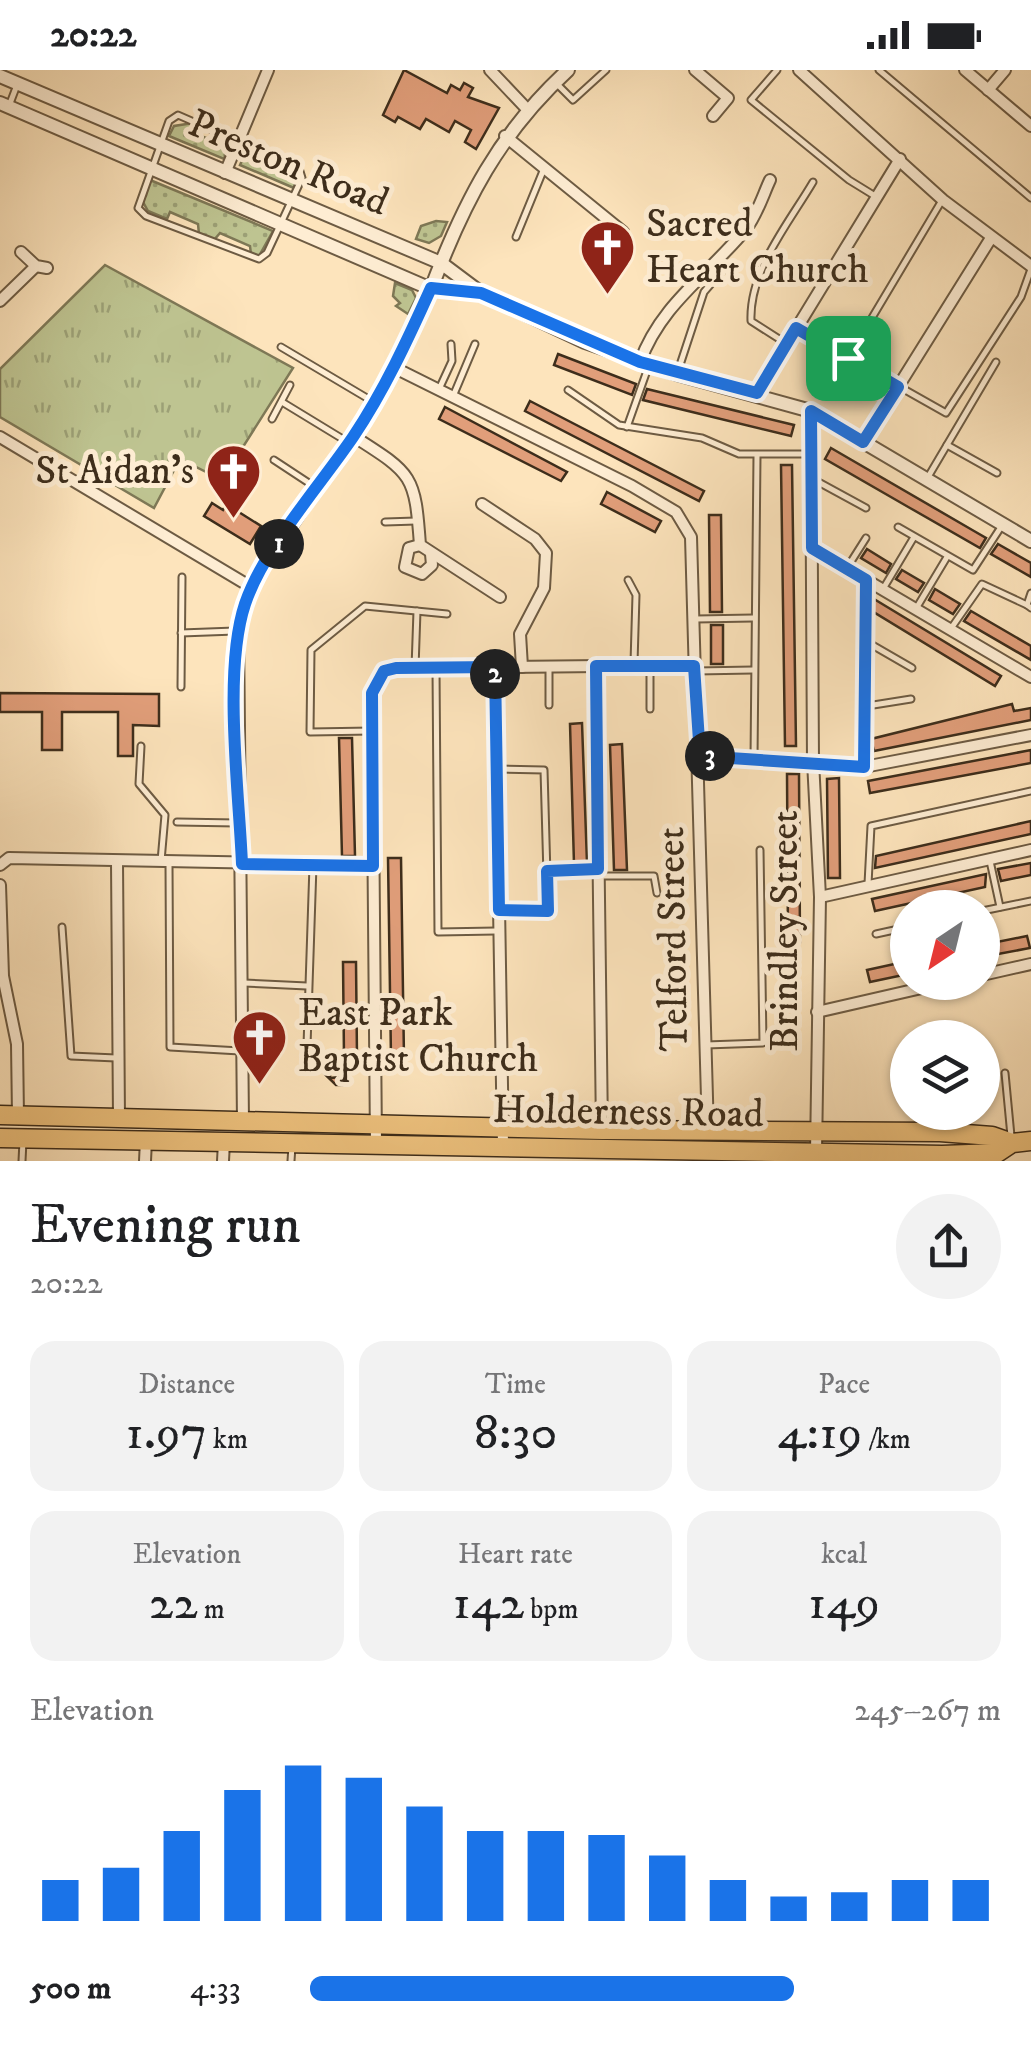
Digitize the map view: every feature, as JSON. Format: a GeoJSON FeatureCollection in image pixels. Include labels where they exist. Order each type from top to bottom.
{"type":"FeatureCollection","features":[{"type":"Feature","properties":{"kind":"highway","name":"Holderness Road"},"geometry":{"type":"LineString","coordinates":[[9,1116],[376,1124],[503,1136],[602,1138],[694,1149],[816,1152],[1006,1147]]}},
{"type":"Feature","properties":{"kind":"highway","name":"Holderness Road"},"geometry":{"type":"LineString","coordinates":[[602,1138],[694,1149],[816,1132],[940,1132],[1006,1147]]}},
{"type":"Feature","properties":{"kind":"highway","name":"Holderness Road"},"geometry":{"type":"LineString","coordinates":[[14,1138],[146,1140],[223,1152],[291,1152],[503,1136]]}},
{"type":"Feature","properties":{"kind":"street"},"geometry":{"type":"LineString","coordinates":[[225,173],[268,70]]}},
{"type":"Feature","properties":{"kind":"street"},"geometry":{"type":"LineString","coordinates":[[490,70],[526,108]]}},
{"type":"Feature","properties":{"kind":"street"},"geometry":{"type":"LineString","coordinates":[[243,1122],[238,631],[252,587],[375,402],[504,136],[526,108],[568,70]]}},
{"type":"Feature","properties":{"kind":"street"},"geometry":{"type":"LineString","coordinates":[[695,70],[728,98],[713,116]]}},
{"type":"Feature","properties":{"kind":"street"},"geometry":{"type":"LineString","coordinates":[[799,70],[943,200],[1031,266]]}},
{"type":"Feature","properties":{"kind":"street"},"geometry":{"type":"LineString","coordinates":[[965,70],[1031,126]]}},
{"type":"Feature","properties":{"kind":"street"},"geometry":{"type":"LineString","coordinates":[[988,90],[1005,70]]}},
{"type":"Feature","properties":{"kind":"street","name":"Preston Road"},"geometry":{"type":"LineString","coordinates":[[0,76],[225,173],[294,195],[441,264],[481,293]]}},
{"type":"Feature","properties":{"kind":"street","name":"Preston Road"},"geometry":{"type":"LineString","coordinates":[[4,105],[431,288],[481,293]]}},
{"type":"Feature","properties":{"kind":"street"},"geometry":{"type":"LineString","coordinates":[[504,136],[623,232]]}},
{"type":"Feature","properties":{"kind":"street"},"geometry":{"type":"LineString","coordinates":[[757,393],[900,159]]}},
{"type":"Feature","properties":{"kind":"street"},"geometry":{"type":"LineString","coordinates":[[644,364],[651,331],[673,302],[748,226],[770,180]]}},
{"type":"Feature","properties":{"kind":"street"},"geometry":{"type":"LineString","coordinates":[[863,442],[991,238]]}},
{"type":"Feature","properties":{"kind":"street"},"geometry":{"type":"LineString","coordinates":[[0,301],[42,267],[21,252]]}},
{"type":"Feature","properties":{"kind":"street"},"geometry":{"type":"LineString","coordinates":[[481,293],[644,364],[811,411],[1031,541]]}},
{"type":"Feature","properties":{"kind":"street","name":"Telford Street"},"geometry":{"type":"LineString","coordinates":[[393,368],[676,512],[691,537],[706,1045],[694,1149]]}},
{"type":"Feature","properties":{"kind":"street","name":"Brindley Street"},"geometry":{"type":"LineString","coordinates":[[811,411],[814,761],[820,897],[816,1152]]}},
{"type":"Feature","properties":{"kind":"street"},"geometry":{"type":"LineString","coordinates":[[0,436],[252,587]]}},
{"type":"Feature","properties":{"kind":"street"},"geometry":{"type":"LineString","coordinates":[[351,439],[403,470],[418,492],[420,545],[450,560],[500,596]]}},
{"type":"Feature","properties":{"kind":"street"},"geometry":{"type":"LineString","coordinates":[[482,504],[535,539],[546,553],[544,588],[520,634],[522,667]]}},
{"type":"Feature","properties":{"kind":"street"},"geometry":{"type":"LineString","coordinates":[[420,545],[408,548],[405,567],[422,574],[432,564],[432,554]]}},
{"type":"Feature","properties":{"kind":"street"},"geometry":{"type":"LineString","coordinates":[[812,548],[1031,677]]}},
{"type":"Feature","properties":{"kind":"street"},"geometry":{"type":"LineString","coordinates":[[596,666],[602,1138]]}},
{"type":"Feature","properties":{"kind":"street"},"geometry":{"type":"LineString","coordinates":[[495,667],[503,1136]]}},
{"type":"Feature","properties":{"kind":"street"},"geometry":{"type":"LineString","coordinates":[[376,1144],[372,731],[376,680],[384,671],[416,668],[694,668]]}},
{"type":"Feature","properties":{"kind":"street"},"geometry":{"type":"LineString","coordinates":[[700,756],[864,767],[1031,735]]}},
{"type":"Feature","properties":{"kind":"street"},"geometry":{"type":"LineString","coordinates":[[820,897],[1031,850]]}},
{"type":"Feature","properties":{"kind":"street"},"geometry":{"type":"LineString","coordinates":[[0,866],[8,858],[373,866]]}},
{"type":"Feature","properties":{"kind":"street"},"geometry":{"type":"LineString","coordinates":[[117,862],[117,1118]]}},
{"type":"Feature","properties":{"kind":"street"},"geometry":{"type":"LineString","coordinates":[[0,885],[3,976],[17,1044],[9,1116]]}},
{"type":"Feature","properties":{"kind":"street"},"geometry":{"type":"LineString","coordinates":[[1000,971],[1031,964]]}},
{"type":"Feature","properties":{"kind":"street"},"geometry":{"type":"LineString","coordinates":[[818,1012],[890,995]]}},
{"type":"Feature","properties":{"kind":"street"},"geometry":{"type":"LineString","coordinates":[[146,1140],[146,1161]]}},
{"type":"Feature","properties":{"kind":"lane"},"geometry":{"type":"LineString","coordinates":[[555,82],[573,100],[606,70]]}},
{"type":"Feature","properties":{"kind":"lane"},"geometry":{"type":"LineString","coordinates":[[778,70],[751,100],[849,180],[876,197]]}},
{"type":"Feature","properties":{"kind":"lane"},"geometry":{"type":"LineString","coordinates":[[879,70],[1031,198]]}},
{"type":"Feature","properties":{"kind":"lane"},"geometry":{"type":"LineString","coordinates":[[4,105],[17,85]]}},
{"type":"Feature","properties":{"kind":"lane"},"geometry":{"type":"LineString","coordinates":[[178,115],[299,168],[302,178],[260,259],[146,216],[138,208],[138,198],[158,145],[169,121],[178,115]]}},
{"type":"Feature","properties":{"kind":"lane"},"geometry":{"type":"LineString","coordinates":[[516,237],[544,168]]}},
{"type":"Feature","properties":{"kind":"lane"},"geometry":{"type":"LineString","coordinates":[[786,344],[751,320],[750,303],[759,273],[813,182]]}},
{"type":"Feature","properties":{"kind":"lane"},"geometry":{"type":"LineString","coordinates":[[848,358],[943,200]]}},
{"type":"Feature","properties":{"kind":"lane"},"geometry":{"type":"LineString","coordinates":[[796,328],[940,413],[951,410],[1021,297],[1031,266]]}},
{"type":"Feature","properties":{"kind":"lane"},"geometry":{"type":"LineString","coordinates":[[677,374],[704,292],[723,270]]}},
{"type":"Feature","properties":{"kind":"lane"},"geometry":{"type":"LineString","coordinates":[[439,390],[452,360],[451,344]]}},
{"type":"Feature","properties":{"kind":"lane"},"geometry":{"type":"LineString","coordinates":[[452,397],[475,344]]}},
{"type":"Feature","properties":{"kind":"lane"},"geometry":{"type":"LineString","coordinates":[[281,348],[375,402]]}},
{"type":"Feature","properties":{"kind":"lane"},"geometry":{"type":"LineString","coordinates":[[927,480],[996,362]]}},
{"type":"Feature","properties":{"kind":"lane"},"geometry":{"type":"LineString","coordinates":[[627,427],[644,364]]}},
{"type":"Feature","properties":{"kind":"lane"},"geometry":{"type":"LineString","coordinates":[[272,419],[290,385]]}},
{"type":"Feature","properties":{"kind":"lane"},"geometry":{"type":"LineString","coordinates":[[568,390],[605,418],[627,427],[702,438],[731,452],[757,456],[810,454]]}},
{"type":"Feature","properties":{"kind":"lane"},"geometry":{"type":"LineString","coordinates":[[282,402],[351,439]]}},
{"type":"Feature","properties":{"kind":"lane"},"geometry":{"type":"LineString","coordinates":[[947,445],[997,473]]}},
{"type":"Feature","properties":{"kind":"lane"},"geometry":{"type":"LineString","coordinates":[[754,758],[757,456]]}},
{"type":"Feature","properties":{"kind":"lane"},"geometry":{"type":"LineString","coordinates":[[274,460],[317,488]]}},
{"type":"Feature","properties":{"kind":"lane"},"geometry":{"type":"LineString","coordinates":[[811,478],[866,508]]}},
{"type":"Feature","properties":{"kind":"lane"},"geometry":{"type":"LineString","coordinates":[[384,522],[418,521]]}},
{"type":"Feature","properties":{"kind":"lane"},"geometry":{"type":"LineString","coordinates":[[898,527],[974,570],[1002,524]]}},
{"type":"Feature","properties":{"kind":"lane"},"geometry":{"type":"LineString","coordinates":[[883,589],[914,537]]}},
{"type":"Feature","properties":{"kind":"lane"},"geometry":{"type":"LineString","coordinates":[[846,568],[866,538]]}},
{"type":"Feature","properties":{"kind":"lane"},"geometry":{"type":"LineString","coordinates":[[916,609],[948,557]]}},
{"type":"Feature","properties":{"kind":"lane"},"geometry":{"type":"LineString","coordinates":[[181,686],[182,578]]}},
{"type":"Feature","properties":{"kind":"lane"},"geometry":{"type":"LineString","coordinates":[[628,580],[636,595],[634,666]]}},
{"type":"Feature","properties":{"kind":"lane"},"geometry":{"type":"LineString","coordinates":[[864,767],[866,580]]}},
{"type":"Feature","properties":{"kind":"lane"},"geometry":{"type":"LineString","coordinates":[[950,630],[982,584],[1029,606],[1031,594]]}},
{"type":"Feature","properties":{"kind":"lane"},"geometry":{"type":"LineString","coordinates":[[372,731],[310,732],[311,650],[365,606],[447,614]]}},
{"type":"Feature","properties":{"kind":"lane"},"geometry":{"type":"LineString","coordinates":[[416,668],[417,611]]}},
{"type":"Feature","properties":{"kind":"lane"},"geometry":{"type":"LineString","coordinates":[[693,619],[753,618]]}},
{"type":"Feature","properties":{"kind":"lane"},"geometry":{"type":"LineString","coordinates":[[181,633],[238,631]]}},
{"type":"Feature","properties":{"kind":"lane"},"geometry":{"type":"LineString","coordinates":[[867,642],[912,668]]}},
{"type":"Feature","properties":{"kind":"lane"},"geometry":{"type":"LineString","coordinates":[[650,666],[650,708]]}},
{"type":"Feature","properties":{"kind":"lane"},"geometry":{"type":"LineString","coordinates":[[549,667],[549,705]]}},
{"type":"Feature","properties":{"kind":"lane"},"geometry":{"type":"LineString","coordinates":[[436,668],[438,932],[500,931]]}},
{"type":"Feature","properties":{"kind":"lane"},"geometry":{"type":"LineString","coordinates":[[694,668],[753,670]]}},
{"type":"Feature","properties":{"kind":"lane"},"geometry":{"type":"LineString","coordinates":[[867,706],[911,700]]}},
{"type":"Feature","properties":{"kind":"lane"},"geometry":{"type":"LineString","coordinates":[[141,746],[138,784],[158,802],[165,815],[170,1047],[240,1052]]}},
{"type":"Feature","properties":{"kind":"lane"},"geometry":{"type":"LineString","coordinates":[[497,769],[544,770],[548,911],[499,910]]}},
{"type":"Feature","properties":{"kind":"lane"},"geometry":{"type":"LineString","coordinates":[[868,886],[872,826],[1031,792]]}},
{"type":"Feature","properties":{"kind":"lane"},"geometry":{"type":"LineString","coordinates":[[177,822],[240,823]]}},
{"type":"Feature","properties":{"kind":"lane"},"geometry":{"type":"LineString","coordinates":[[706,1045],[763,1043],[760,850]]}},
{"type":"Feature","properties":{"kind":"lane"},"geometry":{"type":"LineString","coordinates":[[989,859],[996,890]]}},
{"type":"Feature","properties":{"kind":"lane"},"geometry":{"type":"LineString","coordinates":[[307,1046],[313,864]]}},
{"type":"Feature","properties":{"kind":"lane"},"geometry":{"type":"LineString","coordinates":[[547,871],[654,876],[657,893]]}},
{"type":"Feature","properties":{"kind":"lane"},"geometry":{"type":"LineString","coordinates":[[1000,907],[1031,900]]}},
{"type":"Feature","properties":{"kind":"lane"},"geometry":{"type":"LineString","coordinates":[[62,927],[70,1056],[119,1059]]}},
{"type":"Feature","properties":{"kind":"lane"},"geometry":{"type":"LineString","coordinates":[[876,934],[890,931]]}},
{"type":"Feature","properties":{"kind":"lane"},"geometry":{"type":"LineString","coordinates":[[241,983],[307,986]]}},
{"type":"Feature","properties":{"kind":"lane"},"geometry":{"type":"LineString","coordinates":[[1005,1073],[1006,1147]]}},
{"type":"Feature","properties":{"kind":"lane"},"geometry":{"type":"LineString","coordinates":[[9,1116],[22,1161]]}},
{"type":"Feature","properties":{"kind":"lane"},"geometry":{"type":"LineString","coordinates":[[114,1140],[117,1118]]}},
{"type":"Feature","properties":{"kind":"lane"},"geometry":{"type":"LineString","coordinates":[[212,1121],[223,1152]]}},
{"type":"Feature","properties":{"kind":"path"},"geometry":{"type":"LineString","coordinates":[[256,148],[294,195]]}},
{"type":"Feature","properties":{"kind":"green space"},"geometry":{"type":"Polygon","coordinates":[[[174,126],[200,126],[201,136],[226,146],[224,138],[232,141],[224,159],[169,136],[174,126]]]}},
{"type":"Feature","properties":{"kind":"green space"},"geometry":{"type":"Polygon","coordinates":[[[248,147],[298,178],[294,188],[240,165],[248,147]]]}},
{"type":"Feature","properties":{"kind":"green space"},"geometry":{"type":"Polygon","coordinates":[[[150,180],[273,231],[259,256],[251,254],[250,246],[220,233],[214,240],[199,234],[198,224],[170,212],[167,219],[148,211],[143,202],[150,180]]]}},
{"type":"Feature","properties":{"kind":"green space"},"geometry":{"type":"Polygon","coordinates":[[[447,222],[441,236],[429,243],[416,239],[421,226],[447,222]]]}},
{"type":"Feature","properties":{"kind":"green space"},"geometry":{"type":"Polygon","coordinates":[[[105,265],[293,368],[222,480],[180,459],[154,508],[0,417],[0,369],[105,265]]]}},
{"type":"Feature","properties":{"kind":"green space"},"geometry":{"type":"Polygon","coordinates":[[[395,283],[412,290],[416,298],[408,314],[396,306],[400,303],[393,296],[395,283]]]}},
{"type":"Feature","properties":{"kind":"building"},"geometry":{"type":"Polygon","coordinates":[[[404,70],[447,93],[451,85],[460,90],[464,83],[473,88],[468,97],[499,108],[476,149],[465,142],[471,130],[455,121],[449,132],[426,119],[420,129],[398,117],[395,122],[383,115],[404,70]]]}},
{"type":"Feature","properties":{"kind":"building"},"geometry":{"type":"Polygon","coordinates":[[[558,354],[636,384],[632,395],[554,365],[558,354]]]}},
{"type":"Feature","properties":{"kind":"building"},"geometry":{"type":"Polygon","coordinates":[[[647,389],[794,425],[791,436],[643,400],[647,389]]]}},
{"type":"Feature","properties":{"kind":"building"},"geometry":{"type":"Polygon","coordinates":[[[530,401],[704,491],[699,501],[525,411],[530,401]]]}},
{"type":"Feature","properties":{"kind":"building"},"geometry":{"type":"Polygon","coordinates":[[[445,407],[567,472],[561,481],[439,419],[445,407]]]}},
{"type":"Feature","properties":{"kind":"building"},"geometry":{"type":"Polygon","coordinates":[[[831,448],[986,538],[980,548],[825,459],[831,448]]]}},
{"type":"Feature","properties":{"kind":"building"},"geometry":{"type":"Polygon","coordinates":[[[781,465],[792,465],[796,746],[785,746],[781,465]]]}},
{"type":"Feature","properties":{"kind":"building"},"geometry":{"type":"Polygon","coordinates":[[[607,492],[661,521],[655,532],[601,504],[607,492]]]}},
{"type":"Feature","properties":{"kind":"building","name":"St Aidan's"},"geometry":{"type":"Polygon","coordinates":[[[212,503],[223,510],[226,504],[261,526],[250,544],[204,516],[212,503]]]}},
{"type":"Feature","properties":{"kind":"building"},"geometry":{"type":"Polygon","coordinates":[[[709,515],[721,515],[722,612],[710,612],[709,515]]]}},
{"type":"Feature","properties":{"kind":"building"},"geometry":{"type":"Polygon","coordinates":[[[998,544],[1031,563],[1031,577],[991,554],[998,544]]]}},
{"type":"Feature","properties":{"kind":"building"},"geometry":{"type":"Polygon","coordinates":[[[867,549],[891,564],[886,573],[861,558],[867,549]]]}},
{"type":"Feature","properties":{"kind":"building"},"geometry":{"type":"Polygon","coordinates":[[[902,570],[924,583],[918,592],[896,579],[902,570]]]}},
{"type":"Feature","properties":{"kind":"building"},"geometry":{"type":"Polygon","coordinates":[[[935,589],[960,604],[953,614],[929,600],[935,589]]]}},
{"type":"Feature","properties":{"kind":"building"},"geometry":{"type":"Polygon","coordinates":[[[874,599],[1001,676],[995,686],[872,611],[874,599]]]}},
{"type":"Feature","properties":{"kind":"building"},"geometry":{"type":"Polygon","coordinates":[[[971,611],[1031,646],[1031,660],[964,621],[971,611]]]}},
{"type":"Feature","properties":{"kind":"building"},"geometry":{"type":"Polygon","coordinates":[[[711,625],[723,625],[723,664],[711,664],[711,625]]]}},
{"type":"Feature","properties":{"kind":"building"},"geometry":{"type":"Polygon","coordinates":[[[0,693],[159,694],[159,726],[133,725],[133,756],[118,756],[118,712],[62,712],[62,750],[42,750],[42,712],[0,712],[0,693]]]}},
{"type":"Feature","properties":{"kind":"building"},"geometry":{"type":"Polygon","coordinates":[[[1012,704],[1014,711],[1031,708],[1031,720],[874,751],[871,739],[1012,704]]]}},
{"type":"Feature","properties":{"kind":"building"},"geometry":{"type":"Polygon","coordinates":[[[582,723],[587,863],[574,864],[570,724],[582,723]]]}},
{"type":"Feature","properties":{"kind":"building"},"geometry":{"type":"Polygon","coordinates":[[[339,738],[352,738],[355,856],[342,856],[339,738]]]}},
{"type":"Feature","properties":{"kind":"building"},"geometry":{"type":"Polygon","coordinates":[[[622,744],[627,870],[614,870],[610,745],[622,744]]]}},
{"type":"Feature","properties":{"kind":"building"},"geometry":{"type":"Polygon","coordinates":[[[1031,750],[1031,763],[870,793],[868,781],[1031,750]]]}},
{"type":"Feature","properties":{"kind":"building"},"geometry":{"type":"Polygon","coordinates":[[[787,774],[799,774],[800,942],[788,943],[787,774]]]}},
{"type":"Feature","properties":{"kind":"building"},"geometry":{"type":"Polygon","coordinates":[[[839,778],[840,878],[828,878],[827,779],[839,778]]]}},
{"type":"Feature","properties":{"kind":"building"},"geometry":{"type":"Polygon","coordinates":[[[1031,821],[1031,834],[875,868],[876,856],[1031,821]]]}},
{"type":"Feature","properties":{"kind":"building"},"geometry":{"type":"Polygon","coordinates":[[[388,858],[401,858],[404,1058],[391,1058],[388,858]]]}},
{"type":"Feature","properties":{"kind":"building"},"geometry":{"type":"Polygon","coordinates":[[[1031,863],[1031,875],[1001,881],[998,869],[1031,863]]]}},
{"type":"Feature","properties":{"kind":"building"},"geometry":{"type":"Polygon","coordinates":[[[986,874],[985,887],[913,890],[986,874]]]}},
{"type":"Feature","properties":{"kind":"building"},"geometry":{"type":"Polygon","coordinates":[[[890,895],[890,908],[875,911],[872,899],[890,895]]]}},
{"type":"Feature","properties":{"kind":"building"},"geometry":{"type":"Polygon","coordinates":[[[1027,936],[1030,948],[1000,954],[1000,941],[1027,936]]]}},
{"type":"Feature","properties":{"kind":"building"},"geometry":{"type":"Polygon","coordinates":[[[343,962],[356,962],[357,1057],[344,1057],[343,962]]]}},
{"type":"Feature","properties":{"kind":"building"},"geometry":{"type":"Polygon","coordinates":[[[890,965],[890,978],[870,982],[867,970],[890,965]]]}},
{"type":"Feature","properties":{"kind":"building"},"geometry":{"type":"Polygon","coordinates":[[[310,1060],[330,1060],[330,1078],[340,1077],[345,1085],[336,1085],[310,1060]]]}},
{"type":"Feature","properties":{"kind":"place","name":"Sacred Heart Church"},"geometry":{"type":"Point","coordinates":[607,297]}},
{"type":"Feature","properties":{"kind":"place","name":"St Aidan's"},"geometry":{"type":"Point","coordinates":[233,521]}},
{"type":"Feature","properties":{"kind":"place","name":"East Park Baptist Church"},"geometry":{"type":"Point","coordinates":[259,1086]}},
{"type":"Feature","properties":{"kind":"route"},"geometry":{"type":"LineString","coordinates":[[431,288],[481,293],[585,342],[640,362],[757,393],[796,328],[848,358],[898,387],[863,442],[811,411],[812,548],[866,580],[864,767],[700,756],[694,666],[596,666],[598,869],[547,871],[548,911],[499,910],[495,667],[396,668],[384,671],[372,693],[373,866],[242,864],[236,714],[238,631],[244,607],[265,565],[375,402],[431,288]]}}]}
